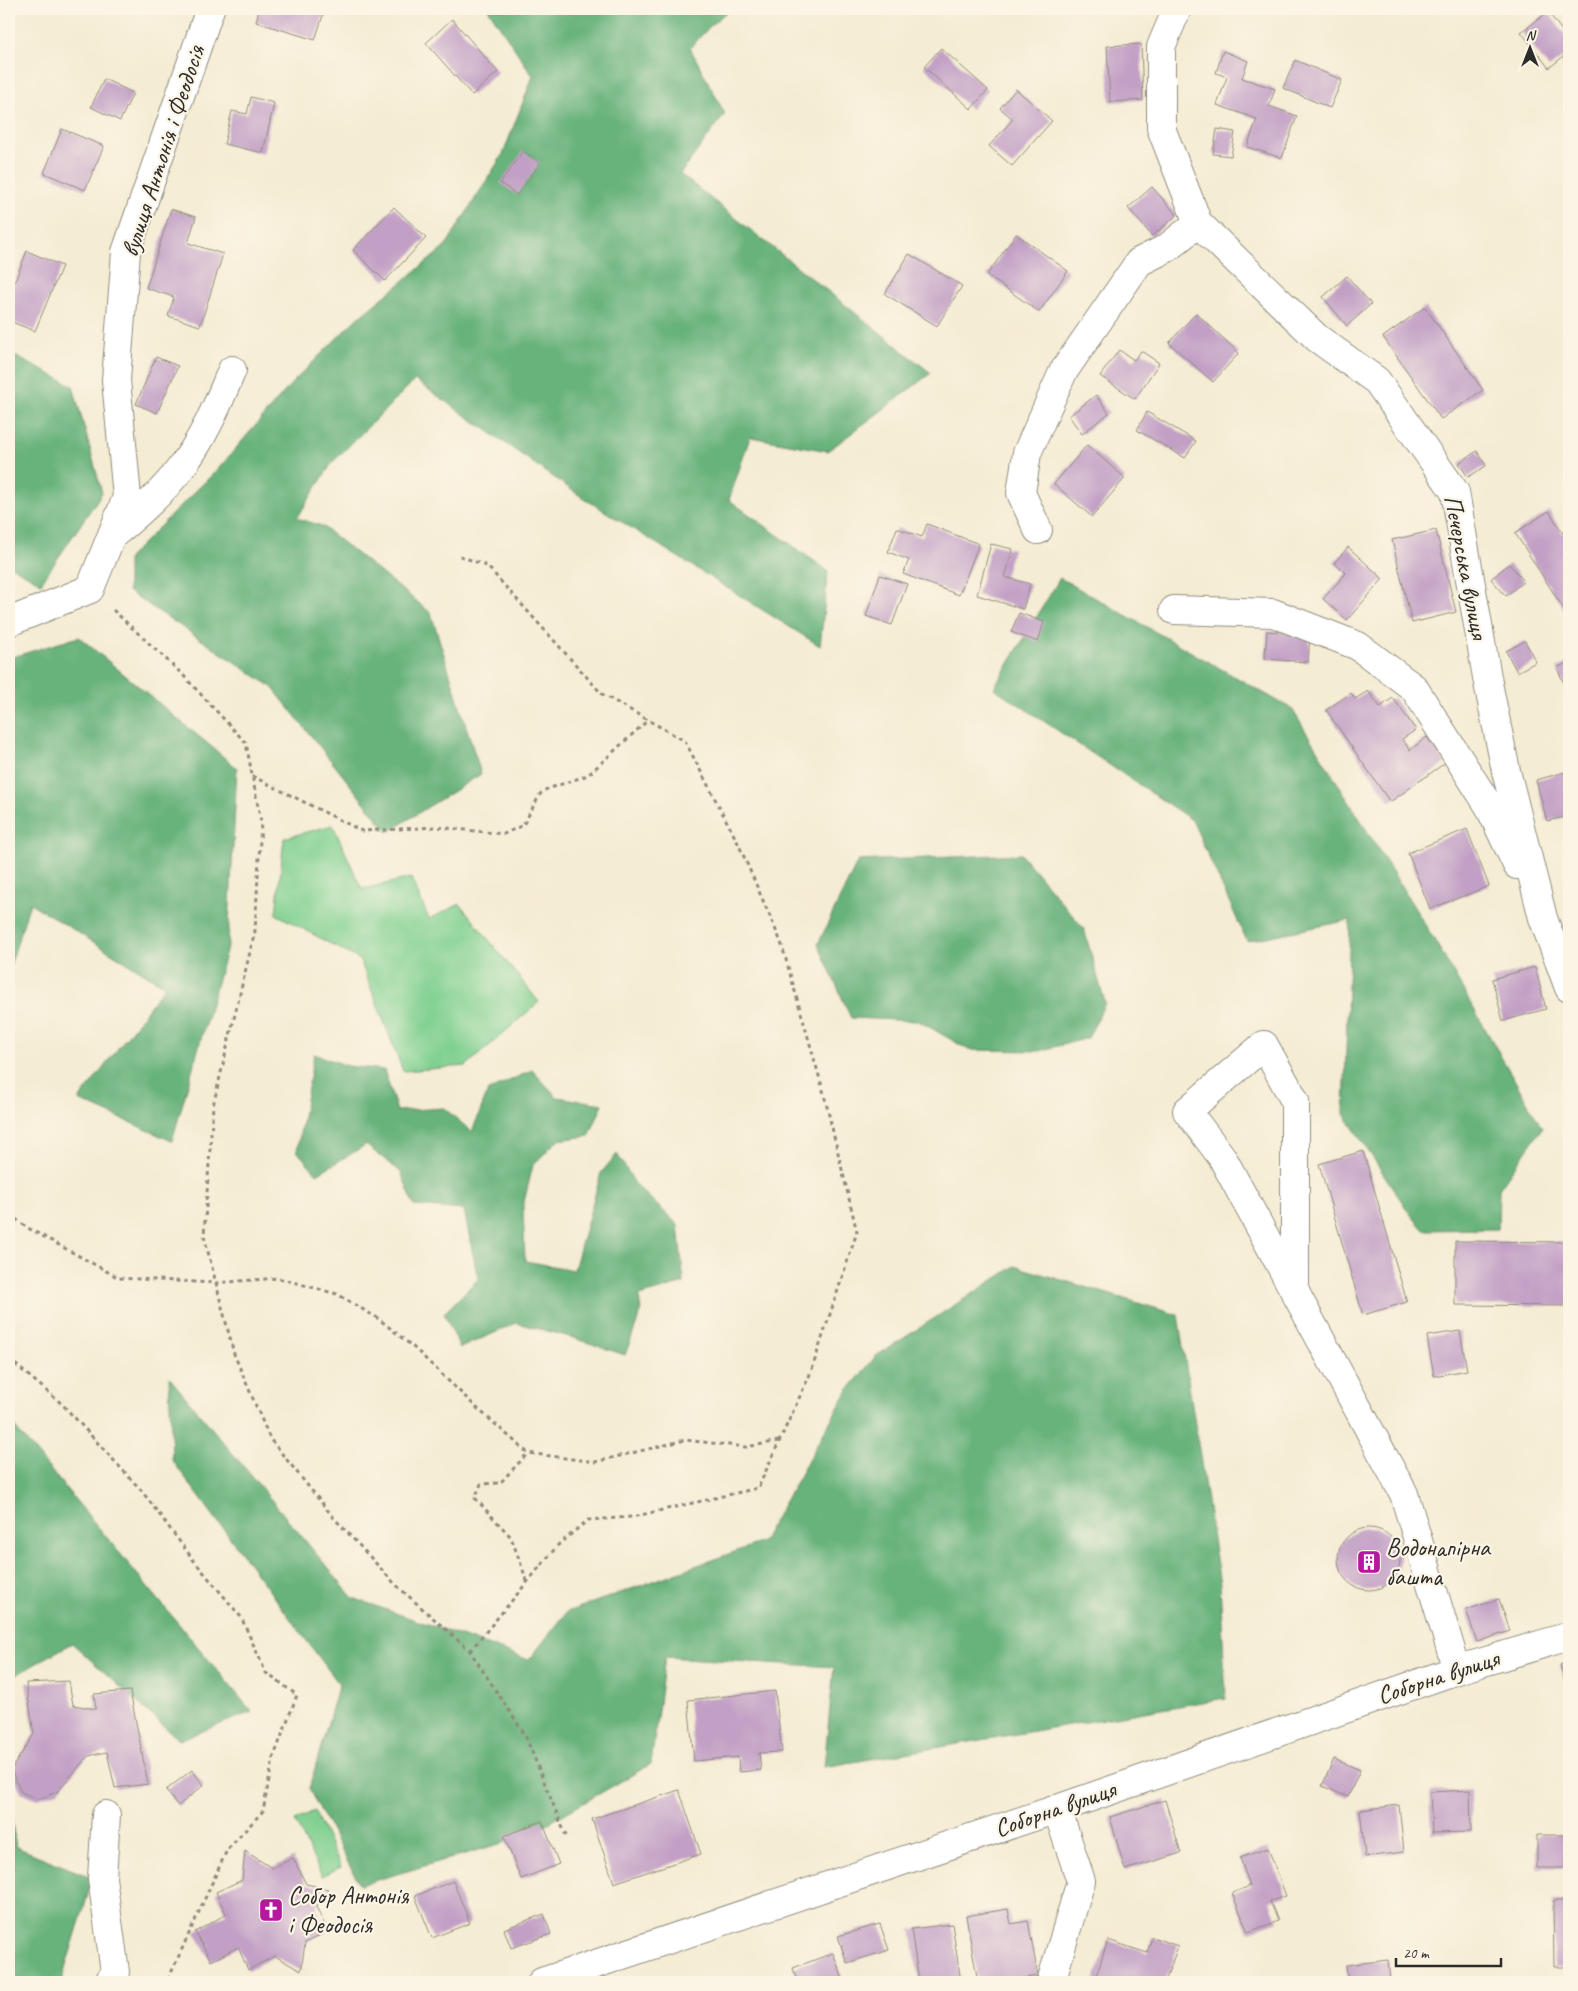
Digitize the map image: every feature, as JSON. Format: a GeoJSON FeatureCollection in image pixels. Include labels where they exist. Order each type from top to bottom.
{"type":"FeatureCollection","features":[{"type":"Feature","properties":{"kind":"street","name":"вулиця Антонія і Феодосія"},"geometry":{"type":"LineString","coordinates":[[90,589],[127,496],[116,380],[126,252],[210,9]]}},
{"type":"Feature","properties":{"kind":"street","name":"Печерська вулиця"},"geometry":{"type":"LineString","coordinates":[[1177,9],[1161,47],[1161,128],[1198,223],[1317,338],[1377,381],[1455,492],[1488,683],[1506,771],[1543,918],[1569,988]]}},
{"type":"Feature","properties":{"kind":"street"},"geometry":{"type":"LineString","coordinates":[[1038,530],[1021,493],[1027,453],[1062,372],[1139,262],[1167,248],[1198,223]]}},
{"type":"Feature","properties":{"kind":"street"},"geometry":{"type":"LineString","coordinates":[[111,537],[148,506],[181,468],[214,414],[232,370]]}},
{"type":"Feature","properties":{"kind":"street"},"geometry":{"type":"LineString","coordinates":[[9,622],[90,589]]}},
{"type":"Feature","properties":{"kind":"street"},"geometry":{"type":"LineString","coordinates":[[1174,610],[1273,613],[1358,646],[1414,688],[1489,806],[1543,918]]}},
{"type":"Feature","properties":{"kind":"street"},"geometry":{"type":"LineString","coordinates":[[1295,1292],[1295,1101],[1264,1045],[1187,1111],[1222,1157],[1404,1494],[1456,1670]]}},
{"type":"Feature","properties":{"kind":"street","name":"Соборна вулиця"},"geometry":{"type":"LineString","coordinates":[[542,1982],[1057,1809],[1456,1670],[1569,1636]]}},
{"type":"Feature","properties":{"kind":"street"},"geometry":{"type":"LineString","coordinates":[[1051,1982],[1081,1880],[1057,1809]]}},
{"type":"Feature","properties":{"kind":"street"},"geometry":{"type":"LineString","coordinates":[[106,1816],[102,1878],[114,1972],[110,1982]]}},
{"type":"Feature","properties":{"kind":"path"},"geometry":{"type":"LineString","coordinates":[[460,556],[487,566],[602,694],[685,741],[738,843],[781,942],[823,1090],[857,1232],[812,1372],[758,1488],[632,1517],[588,1520],[558,1545],[470,1651]]}},
{"type":"Feature","properties":{"kind":"path"},"geometry":{"type":"LineString","coordinates":[[90,589],[182,674],[246,744],[261,822],[255,930],[213,1106],[204,1236],[234,1354],[270,1439],[334,1518],[395,1584],[470,1651],[525,1735],[566,1836]]}},
{"type":"Feature","properties":{"kind":"path"},"geometry":{"type":"LineString","coordinates":[[252,776],[362,831],[436,826],[504,834],[523,825],[542,790],[588,775],[648,720]]}},
{"type":"Feature","properties":{"kind":"path"},"geometry":{"type":"LineString","coordinates":[[9,1214],[28,1228],[119,1278],[215,1283],[278,1278],[337,1294],[379,1319],[412,1346],[478,1409],[528,1453],[595,1462],[685,1440],[746,1447],[779,1441]]}},
{"type":"Feature","properties":{"kind":"path"},"geometry":{"type":"LineString","coordinates":[[9,1359],[62,1404],[141,1490],[195,1562],[241,1617],[266,1673],[297,1695],[274,1758],[263,1811],[227,1850],[167,1982]]}},
{"type":"Feature","properties":{"kind":"path"},"geometry":{"type":"LineString","coordinates":[[527,1582],[512,1537],[474,1498],[480,1484],[500,1483],[528,1453]]}},
{"type":"Feature","properties":{"kind":"green space"},"geometry":{"type":"Polygon","coordinates":[[[488,9],[730,9],[712,24],[690,48],[725,114],[680,174],[931,373],[828,451],[750,437],[729,500],[828,571],[820,646],[579,495],[415,380],[332,463],[297,518],[322,526],[431,613],[481,774],[388,832],[272,687],[128,591],[128,558],[219,468],[292,383],[353,322],[445,247],[503,154],[533,76],[488,9]]]}},
{"type":"Feature","properties":{"kind":"green space"},"geometry":{"type":"Polygon","coordinates":[[[9,353],[73,386],[102,493],[41,583],[9,565],[9,353]]]}},
{"type":"Feature","properties":{"kind":"green space"},"geometry":{"type":"Polygon","coordinates":[[[1060,578],[1292,709],[1435,941],[1542,1128],[1499,1189],[1498,1229],[1424,1230],[1410,1214],[1344,1114],[1350,920],[1247,941],[1192,820],[994,688],[1060,578]]]}},
{"type":"Feature","properties":{"kind":"green space"},"geometry":{"type":"Polygon","coordinates":[[[79,637],[237,768],[228,944],[172,1141],[79,1100],[165,986],[30,903],[9,969],[9,658],[79,637]]]}},
{"type":"Feature","properties":{"kind":"green space"},"geometry":{"type":"Polygon","coordinates":[[[333,825],[362,889],[411,878],[429,919],[460,904],[539,1002],[466,1066],[403,1071],[360,960],[276,914],[284,838],[333,825]]]}},
{"type":"Feature","properties":{"kind":"green space"},"geometry":{"type":"Polygon","coordinates":[[[1021,854],[1084,929],[1105,1003],[1088,1038],[1039,1051],[969,1050],[919,1021],[851,1018],[818,944],[858,861],[1021,854]]]}},
{"type":"Feature","properties":{"kind":"green space"},"geometry":{"type":"Polygon","coordinates":[[[314,1054],[348,1066],[384,1070],[397,1111],[444,1108],[472,1132],[488,1091],[532,1070],[557,1097],[603,1104],[589,1136],[558,1140],[533,1165],[523,1206],[525,1261],[574,1270],[601,1173],[617,1154],[636,1185],[678,1225],[684,1283],[639,1296],[641,1312],[625,1355],[574,1338],[517,1323],[460,1348],[444,1313],[478,1279],[464,1210],[414,1206],[401,1172],[366,1145],[317,1174],[297,1151],[314,1054]]]}},
{"type":"Feature","properties":{"kind":"green space"},"geometry":{"type":"Polygon","coordinates":[[[1015,1266],[1178,1315],[1220,1584],[1226,1698],[824,1767],[834,1667],[665,1657],[651,1764],[526,1836],[360,1885],[309,1789],[339,1684],[172,1460],[169,1377],[353,1598],[529,1660],[567,1612],[762,1542],[848,1390],[876,1356],[1015,1266]]]}},
{"type":"Feature","properties":{"kind":"green space"},"geometry":{"type":"Polygon","coordinates":[[[9,1423],[13,1425],[252,1712],[179,1740],[72,1643],[9,1679],[9,1423]]]}},
{"type":"Feature","properties":{"kind":"green space"},"geometry":{"type":"Polygon","coordinates":[[[9,1804],[16,1847],[93,1878],[61,1982],[9,1982],[9,1804]]]}},
{"type":"Feature","properties":{"kind":"green space"},"geometry":{"type":"Polygon","coordinates":[[[314,1811],[341,1867],[322,1876],[295,1821],[314,1811]]]}},
{"type":"Feature","properties":{"kind":"building"},"geometry":{"type":"Polygon","coordinates":[[[259,9],[325,9],[315,40],[256,22],[259,9]]]}},
{"type":"Feature","properties":{"kind":"building"},"geometry":{"type":"Polygon","coordinates":[[[1548,12],[1569,40],[1569,52],[1549,68],[1521,32],[1548,12]]]}},
{"type":"Feature","properties":{"kind":"building"},"geometry":{"type":"Polygon","coordinates":[[[452,19],[498,72],[472,95],[426,43],[452,19]]]}},
{"type":"Feature","properties":{"kind":"building"},"geometry":{"type":"Polygon","coordinates":[[[1141,44],[1143,100],[1110,102],[1107,46],[1141,44]]]}},
{"type":"Feature","properties":{"kind":"building"},"geometry":{"type":"Polygon","coordinates":[[[941,48],[988,90],[971,109],[924,67],[941,48]]]}},
{"type":"Feature","properties":{"kind":"building"},"geometry":{"type":"Polygon","coordinates":[[[1223,51],[1248,61],[1242,78],[1275,89],[1269,106],[1297,116],[1282,158],[1247,147],[1257,119],[1217,105],[1227,77],[1216,73],[1223,51]]]}},
{"type":"Feature","properties":{"kind":"building"},"geometry":{"type":"Polygon","coordinates":[[[1295,60],[1342,80],[1330,108],[1283,88],[1295,60]]]}},
{"type":"Feature","properties":{"kind":"building"},"geometry":{"type":"Polygon","coordinates":[[[104,79],[133,93],[120,121],[91,107],[104,79]]]}},
{"type":"Feature","properties":{"kind":"building"},"geometry":{"type":"Polygon","coordinates":[[[1016,89],[1052,121],[1012,166],[989,146],[1013,119],[1000,108],[1016,89]]]}},
{"type":"Feature","properties":{"kind":"building"},"geometry":{"type":"Polygon","coordinates":[[[251,97],[274,103],[263,153],[224,144],[232,111],[247,114],[251,97]]]}},
{"type":"Feature","properties":{"kind":"building"},"geometry":{"type":"Polygon","coordinates":[[[62,129],[104,146],[85,190],[44,173],[62,129]]]}},
{"type":"Feature","properties":{"kind":"building"},"geometry":{"type":"Polygon","coordinates":[[[1217,129],[1235,132],[1231,156],[1213,154],[1217,129]]]}},
{"type":"Feature","properties":{"kind":"building"},"geometry":{"type":"Polygon","coordinates":[[[523,151],[540,163],[517,195],[500,183],[523,151]]]}},
{"type":"Feature","properties":{"kind":"building"},"geometry":{"type":"Polygon","coordinates":[[[1152,187],[1177,215],[1152,236],[1128,208],[1152,187]]]}},
{"type":"Feature","properties":{"kind":"building"},"geometry":{"type":"Polygon","coordinates":[[[394,207],[426,238],[385,281],[353,250],[394,207]]]}},
{"type":"Feature","properties":{"kind":"building"},"geometry":{"type":"Polygon","coordinates":[[[171,209],[196,217],[188,243],[223,254],[200,326],[168,316],[174,297],[146,288],[171,209]]]}},
{"type":"Feature","properties":{"kind":"building"},"geometry":{"type":"Polygon","coordinates":[[[1016,234],[1068,271],[1039,312],[987,275],[1016,234]]]}},
{"type":"Feature","properties":{"kind":"building"},"geometry":{"type":"Polygon","coordinates":[[[27,251],[62,266],[35,331],[9,321],[9,296],[27,251]]]}},
{"type":"Feature","properties":{"kind":"building"},"geometry":{"type":"Polygon","coordinates":[[[909,254],[962,286],[937,326],[885,294],[909,254]]]}},
{"type":"Feature","properties":{"kind":"building"},"geometry":{"type":"Polygon","coordinates":[[[1347,276],[1371,304],[1347,326],[1323,297],[1347,276]]]}},
{"type":"Feature","properties":{"kind":"building"},"geometry":{"type":"Polygon","coordinates":[[[1425,307],[1483,390],[1441,419],[1383,337],[1425,307]]]}},
{"type":"Feature","properties":{"kind":"building"},"geometry":{"type":"Polygon","coordinates":[[[1196,313],[1239,353],[1213,382],[1169,343],[1196,313]]]}},
{"type":"Feature","properties":{"kind":"building"},"geometry":{"type":"Polygon","coordinates":[[[1119,350],[1134,360],[1141,351],[1159,363],[1135,399],[1100,376],[1119,350]]]}},
{"type":"Feature","properties":{"kind":"building"},"geometry":{"type":"Polygon","coordinates":[[[156,357],[178,366],[157,413],[136,404],[156,357]]]}},
{"type":"Feature","properties":{"kind":"building"},"geometry":{"type":"Polygon","coordinates":[[[1096,395],[1109,413],[1082,434],[1069,416],[1096,395]]]}},
{"type":"Feature","properties":{"kind":"building"},"geometry":{"type":"Polygon","coordinates":[[[1147,412],[1196,441],[1185,458],[1137,430],[1147,412]]]}},
{"type":"Feature","properties":{"kind":"building"},"geometry":{"type":"Polygon","coordinates":[[[1087,445],[1125,478],[1092,517],[1054,484],[1087,445]]]}},
{"type":"Feature","properties":{"kind":"building"},"geometry":{"type":"Polygon","coordinates":[[[1477,451],[1486,466],[1468,477],[1459,463],[1477,451]]]}},
{"type":"Feature","properties":{"kind":"building"},"geometry":{"type":"Polygon","coordinates":[[[1549,511],[1569,543],[1569,617],[1515,533],[1549,511]]]}},
{"type":"Feature","properties":{"kind":"building"},"geometry":{"type":"Polygon","coordinates":[[[927,524],[979,544],[959,595],[903,574],[909,560],[888,552],[897,528],[922,537],[927,524]]]}},
{"type":"Feature","properties":{"kind":"building"},"geometry":{"type":"Polygon","coordinates":[[[1436,530],[1456,612],[1412,623],[1392,540],[1436,530]]]}},
{"type":"Feature","properties":{"kind":"building"},"geometry":{"type":"Polygon","coordinates":[[[991,544],[1013,549],[1005,577],[1030,584],[1023,609],[977,595],[991,544]]]}},
{"type":"Feature","properties":{"kind":"building"},"geometry":{"type":"Polygon","coordinates":[[[1348,547],[1383,579],[1347,620],[1323,599],[1346,573],[1334,563],[1348,547]]]}},
{"type":"Feature","properties":{"kind":"building"},"geometry":{"type":"Polygon","coordinates":[[[1509,564],[1524,581],[1506,596],[1491,579],[1509,564]]]}},
{"type":"Feature","properties":{"kind":"building"},"geometry":{"type":"Polygon","coordinates":[[[880,575],[907,584],[892,625],[866,616],[880,575]]]}},
{"type":"Feature","properties":{"kind":"building"},"geometry":{"type":"Polygon","coordinates":[[[1019,613],[1044,622],[1038,642],[1011,632],[1019,613]]]}},
{"type":"Feature","properties":{"kind":"building"},"geometry":{"type":"Polygon","coordinates":[[[1267,631],[1310,634],[1308,662],[1265,659],[1267,631]]]}},
{"type":"Feature","properties":{"kind":"building"},"geometry":{"type":"Polygon","coordinates":[[[1525,641],[1536,662],[1517,672],[1506,651],[1525,641]]]}},
{"type":"Feature","properties":{"kind":"building"},"geometry":{"type":"Polygon","coordinates":[[[1569,662],[1569,694],[1557,668],[1569,662]]]}},
{"type":"Feature","properties":{"kind":"building"},"geometry":{"type":"Polygon","coordinates":[[[1368,691],[1380,707],[1393,698],[1416,730],[1402,739],[1410,750],[1427,737],[1445,763],[1390,802],[1326,710],[1351,693],[1355,699],[1368,691]]]}},
{"type":"Feature","properties":{"kind":"building"},"geometry":{"type":"Polygon","coordinates":[[[1569,771],[1569,816],[1547,821],[1536,780],[1569,771]]]}},
{"type":"Feature","properties":{"kind":"building"},"geometry":{"type":"Polygon","coordinates":[[[1467,829],[1489,886],[1430,909],[1408,853],[1467,829]]]}},
{"type":"Feature","properties":{"kind":"building"},"geometry":{"type":"Polygon","coordinates":[[[1535,967],[1546,1009],[1503,1021],[1492,979],[1535,967]]]}},
{"type":"Feature","properties":{"kind":"building"},"geometry":{"type":"Polygon","coordinates":[[[1363,1151],[1407,1302],[1363,1315],[1319,1164],[1363,1151]]]}},
{"type":"Feature","properties":{"kind":"building"},"geometry":{"type":"Polygon","coordinates":[[[1455,1241],[1569,1242],[1569,1306],[1455,1305],[1455,1241]]]}},
{"type":"Feature","properties":{"kind":"building"},"geometry":{"type":"Polygon","coordinates":[[[1460,1331],[1467,1370],[1434,1376],[1427,1336],[1460,1331]]]}},
{"type":"Feature","properties":{"kind":"building","name":"Водонапірна башта"},"geometry":{"type":"Polygon","coordinates":[[[1369,1528],[1386,1533],[1391,1537],[1395,1542],[1400,1559],[1395,1576],[1391,1581],[1386,1585],[1369,1590],[1352,1585],[1347,1581],[1343,1576],[1338,1559],[1343,1542],[1347,1537],[1352,1533],[1369,1528]]]}},
{"type":"Feature","properties":{"kind":"building"},"geometry":{"type":"Polygon","coordinates":[[[1499,1599],[1510,1631],[1477,1642],[1466,1610],[1499,1599]]]}},
{"type":"Feature","properties":{"kind":"building"},"geometry":{"type":"Polygon","coordinates":[[[1569,1662],[1569,1694],[1560,1665],[1569,1662]]]}},
{"type":"Feature","properties":{"kind":"building"},"geometry":{"type":"Polygon","coordinates":[[[69,1681],[73,1705],[96,1709],[94,1694],[130,1691],[148,1784],[115,1788],[107,1752],[88,1756],[57,1792],[38,1799],[21,1792],[11,1770],[34,1734],[26,1683],[69,1681]]]}},
{"type":"Feature","properties":{"kind":"building"},"geometry":{"type":"Polygon","coordinates":[[[775,1691],[782,1752],[759,1753],[761,1770],[739,1772],[738,1757],[694,1761],[688,1700],[775,1691]]]}},
{"type":"Feature","properties":{"kind":"building"},"geometry":{"type":"Polygon","coordinates":[[[1334,1759],[1360,1770],[1348,1797],[1322,1786],[1334,1759]]]}},
{"type":"Feature","properties":{"kind":"building"},"geometry":{"type":"Polygon","coordinates":[[[192,1770],[204,1785],[178,1806],[166,1790],[192,1770]]]}},
{"type":"Feature","properties":{"kind":"building"},"geometry":{"type":"Polygon","coordinates":[[[679,1790],[701,1854],[614,1883],[592,1819],[679,1790]]]}},
{"type":"Feature","properties":{"kind":"building"},"geometry":{"type":"Polygon","coordinates":[[[1470,1790],[1471,1832],[1432,1833],[1430,1792],[1470,1790]]]}},
{"type":"Feature","properties":{"kind":"building"},"geometry":{"type":"Polygon","coordinates":[[[1165,1800],[1181,1853],[1125,1870],[1110,1817],[1165,1800]]]}},
{"type":"Feature","properties":{"kind":"building"},"geometry":{"type":"Polygon","coordinates":[[[1399,1805],[1404,1852],[1365,1857],[1360,1810],[1399,1805]]]}},
{"type":"Feature","properties":{"kind":"building"},"geometry":{"type":"Polygon","coordinates":[[[542,1821],[559,1864],[521,1879],[504,1836],[542,1821]]]}},
{"type":"Feature","properties":{"kind":"building"},"geometry":{"type":"Polygon","coordinates":[[[1537,1835],[1569,1835],[1569,1868],[1537,1868],[1537,1835]]]}},
{"type":"Feature","properties":{"kind":"building"},"geometry":{"type":"Polygon","coordinates":[[[1268,1848],[1286,1896],[1270,1901],[1278,1921],[1248,1932],[1232,1893],[1250,1886],[1240,1858],[1268,1848]]]}},
{"type":"Feature","properties":{"kind":"building","name":"Собор Антонія і Феодосія"},"geometry":{"type":"Polygon","coordinates":[[[245,1851],[272,1868],[293,1858],[306,1884],[328,1889],[316,1907],[328,1931],[305,1943],[301,1971],[275,1956],[248,1970],[238,1947],[211,1961],[195,1932],[226,1914],[216,1892],[242,1880],[245,1851]]]}},
{"type":"Feature","properties":{"kind":"building"},"geometry":{"type":"Polygon","coordinates":[[[453,1881],[470,1923],[432,1938],[415,1896],[453,1881]]]}},
{"type":"Feature","properties":{"kind":"building"},"geometry":{"type":"Polygon","coordinates":[[[1553,1901],[1569,1901],[1569,1967],[1554,1967],[1553,1901]]]}},
{"type":"Feature","properties":{"kind":"building"},"geometry":{"type":"Polygon","coordinates":[[[1008,1909],[1011,1924],[1028,1921],[1038,1976],[1002,1982],[978,1982],[966,1916],[1008,1909]]]}},
{"type":"Feature","properties":{"kind":"building"},"geometry":{"type":"Polygon","coordinates":[[[544,1914],[551,1934],[511,1948],[504,1929],[544,1914]]]}},
{"type":"Feature","properties":{"kind":"building"},"geometry":{"type":"Polygon","coordinates":[[[880,1924],[889,1950],[847,1963],[838,1936],[880,1924]]]}},
{"type":"Feature","properties":{"kind":"building"},"geometry":{"type":"Polygon","coordinates":[[[952,1924],[961,1982],[919,1982],[911,1929],[952,1924]]]}},
{"type":"Feature","properties":{"kind":"building"},"geometry":{"type":"Polygon","coordinates":[[[1152,1937],[1178,1946],[1165,1982],[1094,1982],[1108,1940],[1147,1953],[1152,1937]]]}},
{"type":"Feature","properties":{"kind":"building"},"geometry":{"type":"Polygon","coordinates":[[[833,1953],[844,1982],[798,1982],[793,1968],[833,1953]]]}},
{"type":"Feature","properties":{"kind":"building"},"geometry":{"type":"Polygon","coordinates":[[[1388,1960],[1390,1982],[1348,1982],[1346,1965],[1388,1960]]]}},
{"type":"Feature","properties":{"kind":"place","name":"Водонапірна башта"},"geometry":{"type":"Point","coordinates":[1369,1562]}},
{"type":"Feature","properties":{"kind":"place","name":"Собор Антонія і Феодосія"},"geometry":{"type":"Point","coordinates":[271,1910]}}]}
